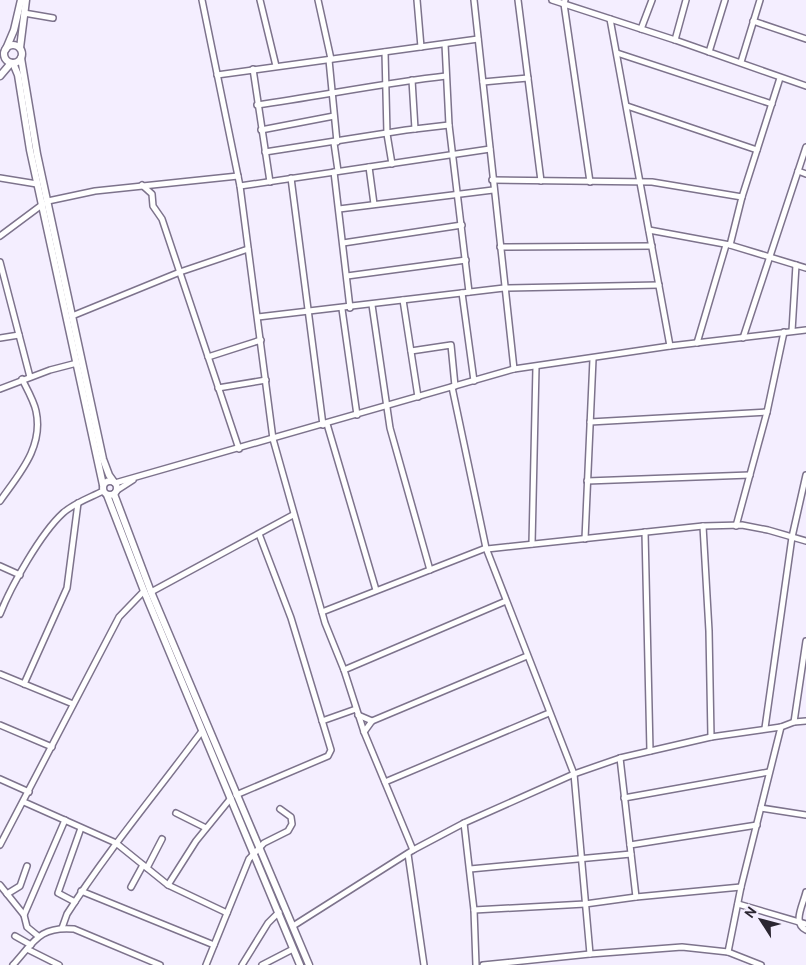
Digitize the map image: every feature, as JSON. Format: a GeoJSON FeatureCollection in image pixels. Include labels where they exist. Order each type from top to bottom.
{"type":"FeatureCollection","features":[{"type":"Feature","properties":{"kind":"main road"},"geometry":{"type":"LineString","coordinates":[[0,62],[14,30],[21,0]]}},
{"type":"Feature","properties":{"kind":"main road"},"geometry":{"type":"LineString","coordinates":[[26,0],[20,48],[30,118],[45,203],[78,359],[109,491],[202,731],[259,848],[309,965]]}},
{"type":"Feature","properties":{"kind":"main road"},"geometry":{"type":"LineString","coordinates":[[20,48],[12,45],[5,51],[5,59],[12,63],[18,75],[38,184],[45,203],[72,316],[78,359],[103,459],[108,475],[115,482]]}},
{"type":"Feature","properties":{"kind":"main road"},"geometry":{"type":"LineString","coordinates":[[0,76],[12,63],[21,58]]}},
{"type":"Feature","properties":{"kind":"main road"},"geometry":{"type":"LineString","coordinates":[[109,491],[108,480],[115,482]]}},
{"type":"Feature","properties":{"kind":"main road"},"geometry":{"type":"LineString","coordinates":[[109,491],[115,482]]}},
{"type":"Feature","properties":{"kind":"main road"},"geometry":{"type":"LineString","coordinates":[[147,592],[234,797],[254,853],[300,965]]}},
{"type":"Feature","properties":{"kind":"street"},"geometry":{"type":"LineString","coordinates":[[202,0],[240,186],[273,439],[322,612],[344,670],[364,732],[413,850]]}},
{"type":"Feature","properties":{"kind":"street"},"geometry":{"type":"LineString","coordinates":[[260,0],[276,66]]}},
{"type":"Feature","properties":{"kind":"street"},"geometry":{"type":"LineString","coordinates":[[318,0],[330,59],[336,143],[336,172],[350,308]]}},
{"type":"Feature","properties":{"kind":"street"},"geometry":{"type":"LineString","coordinates":[[416,0],[420,47]]}},
{"type":"Feature","properties":{"kind":"street"},"geometry":{"type":"LineString","coordinates":[[474,0],[493,190],[514,370]]}},
{"type":"Feature","properties":{"kind":"street"},"geometry":{"type":"LineString","coordinates":[[518,0],[541,181]]}},
{"type":"Feature","properties":{"kind":"street"},"geometry":{"type":"LineString","coordinates":[[552,0],[564,2],[806,86]]}},
{"type":"Feature","properties":{"kind":"street"},"geometry":{"type":"LineString","coordinates":[[641,29],[652,0]]}},
{"type":"Feature","properties":{"kind":"street"},"geometry":{"type":"LineString","coordinates":[[674,40],[686,0]]}},
{"type":"Feature","properties":{"kind":"street"},"geometry":{"type":"LineString","coordinates":[[709,52],[725,0]]}},
{"type":"Feature","properties":{"kind":"street"},"geometry":{"type":"LineString","coordinates":[[741,62],[760,0]]}},
{"type":"Feature","properties":{"kind":"street"},"geometry":{"type":"LineString","coordinates":[[564,2],[590,182]]}},
{"type":"Feature","properties":{"kind":"street"},"geometry":{"type":"LineString","coordinates":[[24,13],[53,18]]}},
{"type":"Feature","properties":{"kind":"street"},"geometry":{"type":"LineString","coordinates":[[610,19],[670,346]]}},
{"type":"Feature","properties":{"kind":"street"},"geometry":{"type":"LineString","coordinates":[[753,22],[806,39]]}},
{"type":"Feature","properties":{"kind":"street"},"geometry":{"type":"LineString","coordinates":[[217,75],[478,39]]}},
{"type":"Feature","properties":{"kind":"street"},"geometry":{"type":"LineString","coordinates":[[445,44],[449,126],[469,292]]}},
{"type":"Feature","properties":{"kind":"street"},"geometry":{"type":"LineString","coordinates":[[385,52],[388,134],[392,164]]}},
{"type":"Feature","properties":{"kind":"street"},"geometry":{"type":"LineString","coordinates":[[617,53],[772,104]]}},
{"type":"Feature","properties":{"kind":"street"},"geometry":{"type":"LineString","coordinates":[[253,69],[270,182]]}},
{"type":"Feature","properties":{"kind":"street"},"geometry":{"type":"LineString","coordinates":[[257,104],[333,95],[386,84],[446,76]]}},
{"type":"Feature","properties":{"kind":"street"},"geometry":{"type":"LineString","coordinates":[[482,82],[528,78]]}},
{"type":"Feature","properties":{"kind":"street"},"geometry":{"type":"LineString","coordinates":[[698,343],[780,78]]}},
{"type":"Feature","properties":{"kind":"street"},"geometry":{"type":"LineString","coordinates":[[412,80],[415,129]]}},
{"type":"Feature","properties":{"kind":"street"},"geometry":{"type":"LineString","coordinates":[[627,106],[757,150]]}},
{"type":"Feature","properties":{"kind":"street"},"geometry":{"type":"LineString","coordinates":[[261,130],[334,116]]}},
{"type":"Feature","properties":{"kind":"street"},"geometry":{"type":"LineString","coordinates":[[265,152],[336,143],[415,129],[449,126]]}},
{"type":"Feature","properties":{"kind":"street"},"geometry":{"type":"LineString","coordinates":[[743,338],[806,146]]}},
{"type":"Feature","properties":{"kind":"street"},"geometry":{"type":"LineString","coordinates":[[240,186],[490,150]]}},
{"type":"Feature","properties":{"kind":"street"},"geometry":{"type":"LineString","coordinates":[[369,167],[374,204]]}},
{"type":"Feature","properties":{"kind":"street"},"geometry":{"type":"LineString","coordinates":[[798,171],[806,174]]}},
{"type":"Feature","properties":{"kind":"street"},"geometry":{"type":"LineString","coordinates":[[0,236],[45,203],[95,191],[238,176]]}},
{"type":"Feature","properties":{"kind":"street"},"geometry":{"type":"LineString","coordinates":[[0,178],[38,184]]}},
{"type":"Feature","properties":{"kind":"street"},"geometry":{"type":"LineString","coordinates":[[292,178],[308,312],[325,425],[376,590]]}},
{"type":"Feature","properties":{"kind":"street"},"geometry":{"type":"LineString","coordinates":[[492,180],[652,182],[742,198]]}},
{"type":"Feature","properties":{"kind":"street"},"geometry":{"type":"LineString","coordinates":[[152,194],[161,183]]}},
{"type":"Feature","properties":{"kind":"street"},"geometry":{"type":"LineString","coordinates":[[142,185],[152,194],[154,206],[162,219],[239,449]]}},
{"type":"Feature","properties":{"kind":"street"},"geometry":{"type":"LineString","coordinates":[[339,209],[493,190]]}},
{"type":"Feature","properties":{"kind":"street"},"geometry":{"type":"LineString","coordinates":[[343,243],[462,226]]}},
{"type":"Feature","properties":{"kind":"street"},"geometry":{"type":"LineString","coordinates":[[649,230],[728,245],[806,268]]}},
{"type":"Feature","properties":{"kind":"street"},"geometry":{"type":"LineString","coordinates":[[500,247],[652,246]]}},
{"type":"Feature","properties":{"kind":"street"},"geometry":{"type":"LineString","coordinates":[[72,316],[180,272],[248,249]]}},
{"type":"Feature","properties":{"kind":"street"},"geometry":{"type":"LineString","coordinates":[[347,276],[466,260]]}},
{"type":"Feature","properties":{"kind":"street"},"geometry":{"type":"LineString","coordinates":[[0,262],[30,377]]}},
{"type":"Feature","properties":{"kind":"street"},"geometry":{"type":"LineString","coordinates":[[792,331],[796,265]]}},
{"type":"Feature","properties":{"kind":"street"},"geometry":{"type":"LineString","coordinates":[[258,317],[350,308],[504,288],[659,285]]}},
{"type":"Feature","properties":{"kind":"street"},"geometry":{"type":"LineString","coordinates":[[462,293],[474,381]]}},
{"type":"Feature","properties":{"kind":"street"},"geometry":{"type":"LineString","coordinates":[[403,300],[418,397]]}},
{"type":"Feature","properties":{"kind":"street"},"geometry":{"type":"LineString","coordinates":[[372,305],[386,407],[430,570]]}},
{"type":"Feature","properties":{"kind":"street"},"geometry":{"type":"LineString","coordinates":[[342,308],[357,415]]}},
{"type":"Feature","properties":{"kind":"street"},"geometry":{"type":"LineString","coordinates":[[115,482],[325,425],[514,370],[670,346],[806,330]]}},
{"type":"Feature","properties":{"kind":"street"},"geometry":{"type":"LineString","coordinates":[[736,526],[767,412],[784,332]]}},
{"type":"Feature","properties":{"kind":"street"},"geometry":{"type":"LineString","coordinates":[[0,338],[18,335]]}},
{"type":"Feature","properties":{"kind":"street"},"geometry":{"type":"LineString","coordinates":[[208,357],[261,340]]}},
{"type":"Feature","properties":{"kind":"street"},"geometry":{"type":"LineString","coordinates":[[411,351],[451,345],[454,387],[486,548],[574,774],[590,954]]}},
{"type":"Feature","properties":{"kind":"street"},"geometry":{"type":"LineString","coordinates":[[0,389],[78,359]]}},
{"type":"Feature","properties":{"kind":"street"},"geometry":{"type":"LineString","coordinates":[[585,539],[593,359]]}},
{"type":"Feature","properties":{"kind":"street"},"geometry":{"type":"LineString","coordinates":[[532,544],[536,367]]}},
{"type":"Feature","properties":{"kind":"street"},"geometry":{"type":"LineString","coordinates":[[0,501],[35,448],[38,435],[36,411],[22,379]]}},
{"type":"Feature","properties":{"kind":"street"},"geometry":{"type":"LineString","coordinates":[[218,388],[266,380]]}},
{"type":"Feature","properties":{"kind":"street"},"geometry":{"type":"LineString","coordinates":[[590,422],[767,412]]}},
{"type":"Feature","properties":{"kind":"street"},"geometry":{"type":"LineString","coordinates":[[588,481],[750,475]]}},
{"type":"Feature","properties":{"kind":"street"},"geometry":{"type":"LineString","coordinates":[[765,728],[792,537],[806,475]]}},
{"type":"Feature","properties":{"kind":"street"},"geometry":{"type":"LineString","coordinates":[[0,614],[20,575],[52,525],[78,503],[135,478]]}},
{"type":"Feature","properties":{"kind":"street"},"geometry":{"type":"LineString","coordinates":[[24,684],[67,588],[78,503]]}},
{"type":"Feature","properties":{"kind":"street"},"geometry":{"type":"LineString","coordinates":[[0,843],[24,802],[119,617],[147,592],[293,515]]}},
{"type":"Feature","properties":{"kind":"street"},"geometry":{"type":"LineString","coordinates":[[322,612],[486,548],[703,526],[736,526],[768,530],[806,541]]}},
{"type":"Feature","properties":{"kind":"street"},"geometry":{"type":"LineString","coordinates":[[703,526],[709,631],[711,737]]}},
{"type":"Feature","properties":{"kind":"street"},"geometry":{"type":"LineString","coordinates":[[644,532],[650,751]]}},
{"type":"Feature","properties":{"kind":"street"},"geometry":{"type":"LineString","coordinates":[[168,885],[206,828],[234,797],[328,756],[331,750],[290,618],[259,534]]}},
{"type":"Feature","properties":{"kind":"street"},"geometry":{"type":"LineString","coordinates":[[0,566],[20,575]]}},
{"type":"Feature","properties":{"kind":"street"},"geometry":{"type":"LineString","coordinates":[[344,670],[506,601]]}},
{"type":"Feature","properties":{"kind":"street"},"geometry":{"type":"LineString","coordinates":[[794,722],[806,641]]}},
{"type":"Feature","properties":{"kind":"street"},"geometry":{"type":"LineString","coordinates":[[364,732],[372,721],[527,656]]}},
{"type":"Feature","properties":{"kind":"street"},"geometry":{"type":"LineString","coordinates":[[0,674],[73,704]]}},
{"type":"Feature","properties":{"kind":"street"},"geometry":{"type":"LineString","coordinates":[[322,721],[356,709]]}},
{"type":"Feature","properties":{"kind":"street"},"geometry":{"type":"LineString","coordinates":[[385,782],[549,713]]}},
{"type":"Feature","properties":{"kind":"street"},"geometry":{"type":"LineString","coordinates":[[358,716],[372,721]]}},
{"type":"Feature","properties":{"kind":"street"},"geometry":{"type":"LineString","coordinates":[[293,926],[413,850],[464,823],[574,774],[620,758],[650,751],[711,737],[781,727],[806,720]]}},
{"type":"Feature","properties":{"kind":"street"},"geometry":{"type":"LineString","coordinates":[[0,725],[52,747]]}},
{"type":"Feature","properties":{"kind":"street"},"geometry":{"type":"LineString","coordinates":[[728,952],[741,887],[781,727]]}},
{"type":"Feature","properties":{"kind":"street"},"geometry":{"type":"LineString","coordinates":[[62,928],[67,914],[116,843],[144,810],[202,731]]}},
{"type":"Feature","properties":{"kind":"street"},"geometry":{"type":"LineString","coordinates":[[620,758],[636,897]]}},
{"type":"Feature","properties":{"kind":"street"},"geometry":{"type":"LineString","coordinates":[[624,798],[769,772]]}},
{"type":"Feature","properties":{"kind":"street"},"geometry":{"type":"LineString","coordinates":[[0,780],[29,792]]}},
{"type":"Feature","properties":{"kind":"street"},"geometry":{"type":"LineString","coordinates":[[24,802],[116,843],[168,885],[227,913]]}},
{"type":"Feature","properties":{"kind":"street"},"geometry":{"type":"LineString","coordinates":[[761,808],[806,815]]}},
{"type":"Feature","properties":{"kind":"street"},"geometry":{"type":"LineString","coordinates":[[206,965],[249,859],[259,848],[281,836],[292,824],[291,817],[280,809]]}},
{"type":"Feature","properties":{"kind":"street"},"geometry":{"type":"LineString","coordinates":[[176,812],[206,828]]}},
{"type":"Feature","properties":{"kind":"street"},"geometry":{"type":"LineString","coordinates":[[24,915],[65,820]]}},
{"type":"Feature","properties":{"kind":"street"},"geometry":{"type":"LineString","coordinates":[[464,823],[474,910],[476,965]]}},
{"type":"Feature","properties":{"kind":"street"},"geometry":{"type":"LineString","coordinates":[[630,845],[757,825]]}},
{"type":"Feature","properties":{"kind":"street"},"geometry":{"type":"LineString","coordinates":[[75,902],[58,893],[81,828]]}},
{"type":"Feature","properties":{"kind":"street"},"geometry":{"type":"LineString","coordinates":[[131,887],[162,839]]}},
{"type":"Feature","properties":{"kind":"street"},"geometry":{"type":"LineString","coordinates":[[408,854],[424,965]]}},
{"type":"Feature","properties":{"kind":"street"},"geometry":{"type":"LineString","coordinates":[[470,869],[631,854]]}},
{"type":"Feature","properties":{"kind":"street"},"geometry":{"type":"LineString","coordinates":[[7,894],[20,886],[27,866]]}},
{"type":"Feature","properties":{"kind":"street"},"geometry":{"type":"LineString","coordinates":[[0,885],[24,915],[27,927],[38,936]]}},
{"type":"Feature","properties":{"kind":"street"},"geometry":{"type":"LineString","coordinates":[[474,910],[585,904],[741,887]]}},
{"type":"Feature","properties":{"kind":"street"},"geometry":{"type":"LineString","coordinates":[[82,891],[214,945]]}},
{"type":"Feature","properties":{"kind":"street"},"geometry":{"type":"LineString","coordinates":[[806,892],[798,922],[800,927],[806,930]]}},
{"type":"Feature","properties":{"kind":"street"},"geometry":{"type":"LineString","coordinates":[[738,904],[806,924]]}},
{"type":"Feature","properties":{"kind":"street"},"geometry":{"type":"LineString","coordinates":[[242,965],[268,923],[279,912]]}},
{"type":"Feature","properties":{"kind":"street"},"geometry":{"type":"LineString","coordinates":[[12,965],[38,936],[44,932],[62,928],[74,929],[156,964]]}},
{"type":"Feature","properties":{"kind":"street"},"geometry":{"type":"LineString","coordinates":[[15,936],[59,965]]}},
{"type":"Feature","properties":{"kind":"street"},"geometry":{"type":"LineString","coordinates":[[483,965],[528,962],[590,954],[682,948],[728,952],[749,962],[761,965]]}},
{"type":"Feature","properties":{"kind":"street"},"geometry":{"type":"LineString","coordinates":[[262,965],[294,949]]}}]}
